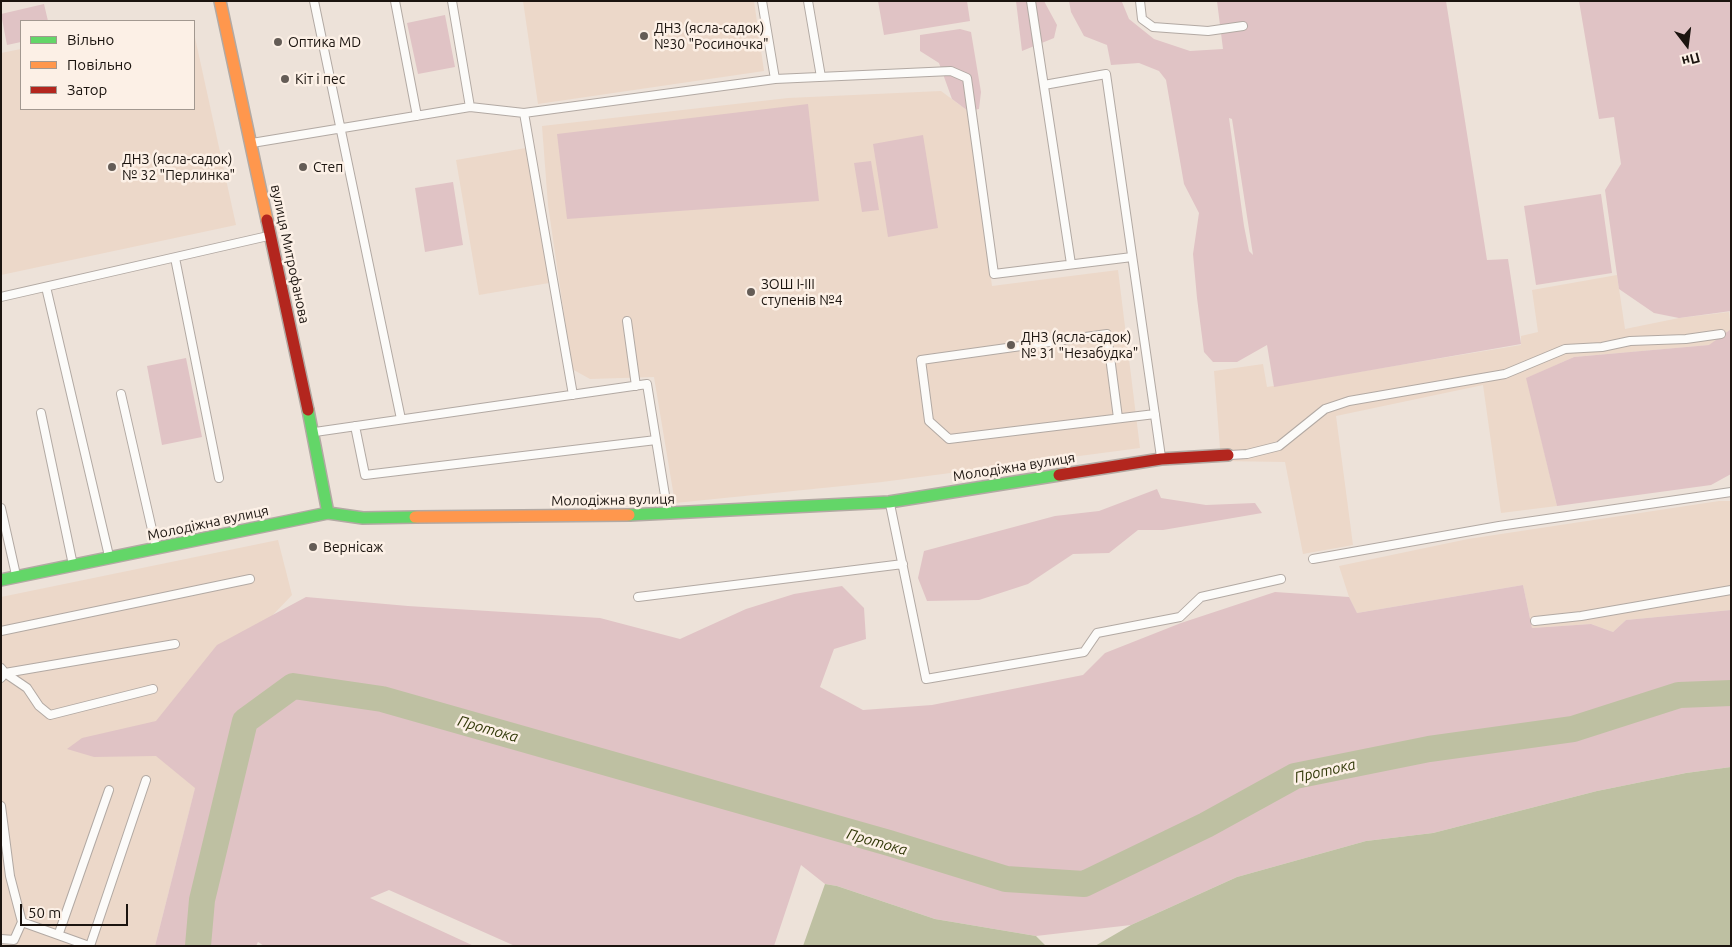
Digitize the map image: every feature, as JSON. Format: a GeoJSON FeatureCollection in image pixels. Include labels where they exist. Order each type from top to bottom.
{"type":"FeatureCollection","features":[{"type":"Feature","properties":{"kind":"street","name":"вулиця Митрофанова"},"geometry":{"type":"LineString","coordinates":[[220,1],[313,432],[328,514]]}},
{"type":"Feature","properties":{"kind":"street","name":"Молодіжна вулиця"},"geometry":{"type":"LineString","coordinates":[[1,580],[328,514],[363,518],[669,515],[890,502],[1161,459],[1228,455]]}},
{"type":"Feature","properties":{"kind":"lane"},"geometry":{"type":"LineString","coordinates":[[314,1],[401,419]]}},
{"type":"Feature","properties":{"kind":"lane"},"geometry":{"type":"LineString","coordinates":[[395,1],[417,116]]}},
{"type":"Feature","properties":{"kind":"lane"},"geometry":{"type":"LineString","coordinates":[[452,1],[470,107]]}},
{"type":"Feature","properties":{"kind":"lane"},"geometry":{"type":"LineString","coordinates":[[762,1],[775,79]]}},
{"type":"Feature","properties":{"kind":"lane"},"geometry":{"type":"LineString","coordinates":[[808,1],[821,77]]}},
{"type":"Feature","properties":{"kind":"lane"},"geometry":{"type":"LineString","coordinates":[[1031,1],[1070,264]]}},
{"type":"Feature","properties":{"kind":"lane"},"geometry":{"type":"LineString","coordinates":[[1140,1],[1142,19],[1153,27],[1208,31],[1244,26]]}},
{"type":"Feature","properties":{"kind":"lane"},"geometry":{"type":"LineString","coordinates":[[250,144],[470,107],[524,113],[775,79],[951,72],[967,78],[994,274],[1132,257]]}},
{"type":"Feature","properties":{"kind":"lane"},"geometry":{"type":"LineString","coordinates":[[1044,85],[1106,74],[1161,459]]}},
{"type":"Feature","properties":{"kind":"lane"},"geometry":{"type":"LineString","coordinates":[[524,113],[573,395]]}},
{"type":"Feature","properties":{"kind":"lane"},"geometry":{"type":"LineString","coordinates":[[1,297],[270,236]]}},
{"type":"Feature","properties":{"kind":"lane"},"geometry":{"type":"LineString","coordinates":[[175,258],[219,478]]}},
{"type":"Feature","properties":{"kind":"lane"},"geometry":{"type":"LineString","coordinates":[[46,287],[109,558]]}},
{"type":"Feature","properties":{"kind":"lane"},"geometry":{"type":"LineString","coordinates":[[627,321],[636,386]]}},
{"type":"Feature","properties":{"kind":"lane"},"geometry":{"type":"LineString","coordinates":[[1118,418],[1107,334],[921,360],[929,421],[949,439],[1155,414]]}},
{"type":"Feature","properties":{"kind":"lane"},"geometry":{"type":"LineString","coordinates":[[1228,455],[1247,454],[1279,446],[1325,408],[1350,401],[1505,374],[1565,349],[1602,347],[1630,341],[1686,339],[1720,334]]}},
{"type":"Feature","properties":{"kind":"lane"},"geometry":{"type":"LineString","coordinates":[[313,432],[647,384],[669,515]]}},
{"type":"Feature","properties":{"kind":"lane"},"geometry":{"type":"LineString","coordinates":[[121,394],[156,548]]}},
{"type":"Feature","properties":{"kind":"lane"},"geometry":{"type":"LineString","coordinates":[[40,413],[74,566]]}},
{"type":"Feature","properties":{"kind":"lane"},"geometry":{"type":"LineString","coordinates":[[355,426],[365,475],[656,440]]}},
{"type":"Feature","properties":{"kind":"lane"},"geometry":{"type":"LineString","coordinates":[[1313,559],[1500,526],[1731,492]]}},
{"type":"Feature","properties":{"kind":"lane"},"geometry":{"type":"LineString","coordinates":[[890,502],[926,680],[1084,652],[1097,633],[1180,617],[1201,597],[1281,579]]}},
{"type":"Feature","properties":{"kind":"lane"},"geometry":{"type":"LineString","coordinates":[[1,508],[17,577]]}},
{"type":"Feature","properties":{"kind":"lane"},"geometry":{"type":"LineString","coordinates":[[638,597],[903,564]]}},
{"type":"Feature","properties":{"kind":"lane"},"geometry":{"type":"LineString","coordinates":[[1,631],[250,578]]}},
{"type":"Feature","properties":{"kind":"lane"},"geometry":{"type":"LineString","coordinates":[[1535,621],[1581,616],[1731,590]]}},
{"type":"Feature","properties":{"kind":"lane"},"geometry":{"type":"LineString","coordinates":[[3,673],[174,644]]}},
{"type":"Feature","properties":{"kind":"lane"},"geometry":{"type":"LineString","coordinates":[[3,673],[27,688],[39,706],[50,715],[153,689]]}},
{"type":"Feature","properties":{"kind":"lane"},"geometry":{"type":"LineString","coordinates":[[22,922],[59,933],[90,946],[146,780]]}},
{"type":"Feature","properties":{"kind":"lane"},"geometry":{"type":"LineString","coordinates":[[59,933],[109,790]]}},
{"type":"Feature","properties":{"kind":"lane"},"geometry":{"type":"LineString","coordinates":[[1,806],[10,876],[22,922],[14,940],[1,939]]}},
{"type":"Feature","properties":{"kind":"shaded area","name":"ДНЗ (ясла-садок) №30 \"Росиночка\""},"geometry":{"type":"Polygon","coordinates":[[[523,1],[754,1],[764,71],[538,104],[523,1]]]}},
{"type":"Feature","properties":{"kind":"shaded area"},"geometry":{"type":"Polygon","coordinates":[[[878,1],[967,1],[970,21],[884,35],[878,1]]]}},
{"type":"Feature","properties":{"kind":"shaded area"},"geometry":{"type":"Polygon","coordinates":[[[1016,1],[1044,1],[1057,25],[1054,38],[1022,51],[1016,1]]]}},
{"type":"Feature","properties":{"kind":"shaded area"},"geometry":{"type":"Polygon","coordinates":[[[1069,1],[1122,2],[1129,19],[1154,39],[1190,51],[1223,49],[1217,1],[1446,1],[1487,260],[1508,259],[1521,344],[1274,387],[1267,345],[1237,362],[1213,362],[1204,352],[1197,298],[1193,254],[1199,213],[1184,184],[1166,80],[1159,71],[1139,63],[1111,65],[1107,45],[1084,36],[1071,12],[1069,1]],[[1229,118],[1244,226],[1249,251],[1253,255],[1232,119],[1229,118]]]}},
{"type":"Feature","properties":{"kind":"shaded area"},"geometry":{"type":"Polygon","coordinates":[[[1579,1],[1731,1],[1731,311],[1679,318],[1654,313],[1619,289],[1605,190],[1621,164],[1614,117],[1599,119],[1579,1]]]}},
{"type":"Feature","properties":{"kind":"shaded area"},"geometry":{"type":"Polygon","coordinates":[[[44,4],[48,20],[20,20],[20,42],[7,45],[1,14],[44,4]]]}},
{"type":"Feature","properties":{"kind":"shaded area"},"geometry":{"type":"Polygon","coordinates":[[[445,15],[455,67],[418,74],[407,23],[445,15]]]}},
{"type":"Feature","properties":{"kind":"shaded area"},"geometry":{"type":"Polygon","coordinates":[[[960,29],[971,32],[981,92],[979,109],[968,111],[952,99],[939,63],[920,51],[920,35],[960,29]]]}},
{"type":"Feature","properties":{"kind":"shaded area","name":"ДНЗ (ясла-садок) № 32 \"Перлинка\""},"geometry":{"type":"Polygon","coordinates":[[[195,38],[236,225],[1,275],[1,53],[20,49],[20,110],[195,110],[195,38]]]}},
{"type":"Feature","properties":{"kind":"shaded area","name":"ЗОШ І-ІІІ ступенів №4"},"geometry":{"type":"Polygon","coordinates":[[[941,91],[968,111],[992,286],[1118,270],[1140,448],[882,482],[675,503],[654,377],[590,379],[572,369],[548,205],[542,126],[788,98],[941,91]]]}},
{"type":"Feature","properties":{"kind":"shaded area"},"geometry":{"type":"Polygon","coordinates":[[[808,104],[819,201],[567,219],[557,134],[808,104]]]}},
{"type":"Feature","properties":{"kind":"shaded area"},"geometry":{"type":"Polygon","coordinates":[[[923,135],[938,228],[888,237],[873,144],[923,135]]]}},
{"type":"Feature","properties":{"kind":"shaded area"},"geometry":{"type":"Polygon","coordinates":[[[526,148],[549,283],[479,295],[456,160],[526,148]]]}},
{"type":"Feature","properties":{"kind":"shaded area"},"geometry":{"type":"Polygon","coordinates":[[[871,161],[879,210],[862,212],[854,163],[871,161]]]}},
{"type":"Feature","properties":{"kind":"shaded area"},"geometry":{"type":"Polygon","coordinates":[[[453,182],[463,245],[425,252],[415,188],[453,182]]]}},
{"type":"Feature","properties":{"kind":"shaded area"},"geometry":{"type":"Polygon","coordinates":[[[1601,194],[1612,273],[1536,285],[1524,206],[1601,194]]]}},
{"type":"Feature","properties":{"kind":"shaded area"},"geometry":{"type":"Polygon","coordinates":[[[1617,275],[1625,329],[1679,318],[1729,312],[1731,329],[1710,345],[1574,357],[1527,378],[1557,506],[1501,513],[1483,385],[1336,416],[1353,545],[1303,554],[1285,462],[1221,461],[1214,371],[1263,364],[1267,387],[1521,345],[1521,336],[1538,332],[1532,290],[1617,275]]]}},
{"type":"Feature","properties":{"kind":"shaded area"},"geometry":{"type":"Polygon","coordinates":[[[1731,329],[1731,474],[1711,485],[1557,506],[1526,378],[1574,357],[1709,345],[1731,329]]]}},
{"type":"Feature","properties":{"kind":"shaded area"},"geometry":{"type":"Polygon","coordinates":[[[186,358],[202,437],[162,445],[147,366],[186,358]]]}},
{"type":"Feature","properties":{"kind":"shaded area"},"geometry":{"type":"Polygon","coordinates":[[[1157,489],[1161,498],[1206,505],[1255,503],[1262,513],[1163,530],[1138,530],[1109,553],[1073,554],[1028,584],[979,600],[927,601],[918,578],[924,551],[1055,516],[1099,511],[1157,489]]]}},
{"type":"Feature","properties":{"kind":"shaded area"},"geometry":{"type":"Polygon","coordinates":[[[1719,501],[1731,501],[1731,610],[1626,620],[1613,632],[1591,624],[1532,628],[1523,585],[1357,613],[1349,597],[1339,566],[1468,539],[1719,501]]]}},
{"type":"Feature","properties":{"kind":"shaded area"},"geometry":{"type":"Polygon","coordinates":[[[278,540],[292,595],[164,729],[203,757],[155,946],[1,946],[1,597],[278,540]]]}},
{"type":"Feature","properties":{"kind":"shaded area"},"geometry":{"type":"Polygon","coordinates":[[[1523,585],[1532,628],[1591,624],[1613,632],[1626,620],[1731,610],[1731,767],[1686,773],[1597,791],[1433,833],[1366,841],[1237,877],[1131,925],[1036,936],[935,919],[837,886],[825,884],[801,865],[774,946],[515,946],[389,890],[370,898],[474,946],[264,946],[258,942],[256,946],[155,946],[195,788],[156,756],[94,757],[67,749],[82,738],[156,721],[217,645],[306,597],[408,606],[600,618],[680,639],[746,609],[794,594],[842,586],[864,608],[866,639],[834,649],[820,687],[863,710],[932,705],[1083,675],[1105,653],[1181,623],[1275,592],[1349,597],[1357,613],[1523,585]]]}},
{"type":"Feature","properties":{"kind":"shaded area"},"geometry":{"type":"Polygon","coordinates":[[[1731,767],[1731,946],[1095,946],[1131,925],[1237,877],[1366,841],[1433,833],[1597,791],[1686,773],[1731,767]]]}},
{"type":"Feature","properties":{"kind":"shaded area"},"geometry":{"type":"Polygon","coordinates":[[[825,884],[837,886],[935,919],[1036,936],[1046,946],[803,946],[825,884]]]}},
{"type":"Feature","properties":{"kind":"waterway","name":"Протока"},"geometry":{"type":"LineString","coordinates":[[198,946],[202,900],[245,721],[293,686],[382,699],[889,843],[1006,879],[1084,884],[1206,825],[1295,776],[1429,749],[1573,729],[1679,695],[1731,693]]}},
{"type":"Feature","properties":{"kind":"traffic: fast"},"geometry":{"type":"LineString","coordinates":[[308,410],[328,513]]}},
{"type":"Feature","properties":{"kind":"traffic: fast"},"geometry":{"type":"LineString","coordinates":[[629,515],[889,502],[1059,475]]}},
{"type":"Feature","properties":{"kind":"traffic: fast"},"geometry":{"type":"LineString","coordinates":[[1,580],[328,513],[363,518],[415,517]]}},
{"type":"Feature","properties":{"kind":"traffic: slow"},"geometry":{"type":"LineString","coordinates":[[220,1],[267,220]]}},
{"type":"Feature","properties":{"kind":"traffic: slow"},"geometry":{"type":"LineString","coordinates":[[415,517],[629,515]]}},
{"type":"Feature","properties":{"kind":"traffic: jam"},"geometry":{"type":"LineString","coordinates":[[267,220],[308,410]]}},
{"type":"Feature","properties":{"kind":"traffic: jam"},"geometry":{"type":"LineString","coordinates":[[1059,475],[1161,459],[1228,455]]}},
{"type":"Feature","properties":{"kind":"place","name":"ДНЗ (ясла-садок) №30 \"Росиночка\""},"geometry":{"type":"Point","coordinates":[644,36]}},
{"type":"Feature","properties":{"kind":"place","name":"Оптика MD"},"geometry":{"type":"Point","coordinates":[278,42]}},
{"type":"Feature","properties":{"kind":"place","name":"Кіт і пес"},"geometry":{"type":"Point","coordinates":[285,79]}},
{"type":"Feature","properties":{"kind":"place","name":"ДНЗ (ясла-садок) № 32 \"Перлинка\""},"geometry":{"type":"Point","coordinates":[112,167]}},
{"type":"Feature","properties":{"kind":"place","name":"Степ"},"geometry":{"type":"Point","coordinates":[303,167]}},
{"type":"Feature","properties":{"kind":"place","name":"ЗОШ І-ІІІ ступенів №4"},"geometry":{"type":"Point","coordinates":[751,292]}},
{"type":"Feature","properties":{"kind":"place","name":"ДНЗ (ясла-садок) № 31 \"Незабудка\""},"geometry":{"type":"Point","coordinates":[1011,345]}},
{"type":"Feature","properties":{"kind":"place","name":"Вернісаж"},"geometry":{"type":"Point","coordinates":[313,547]}}]}
